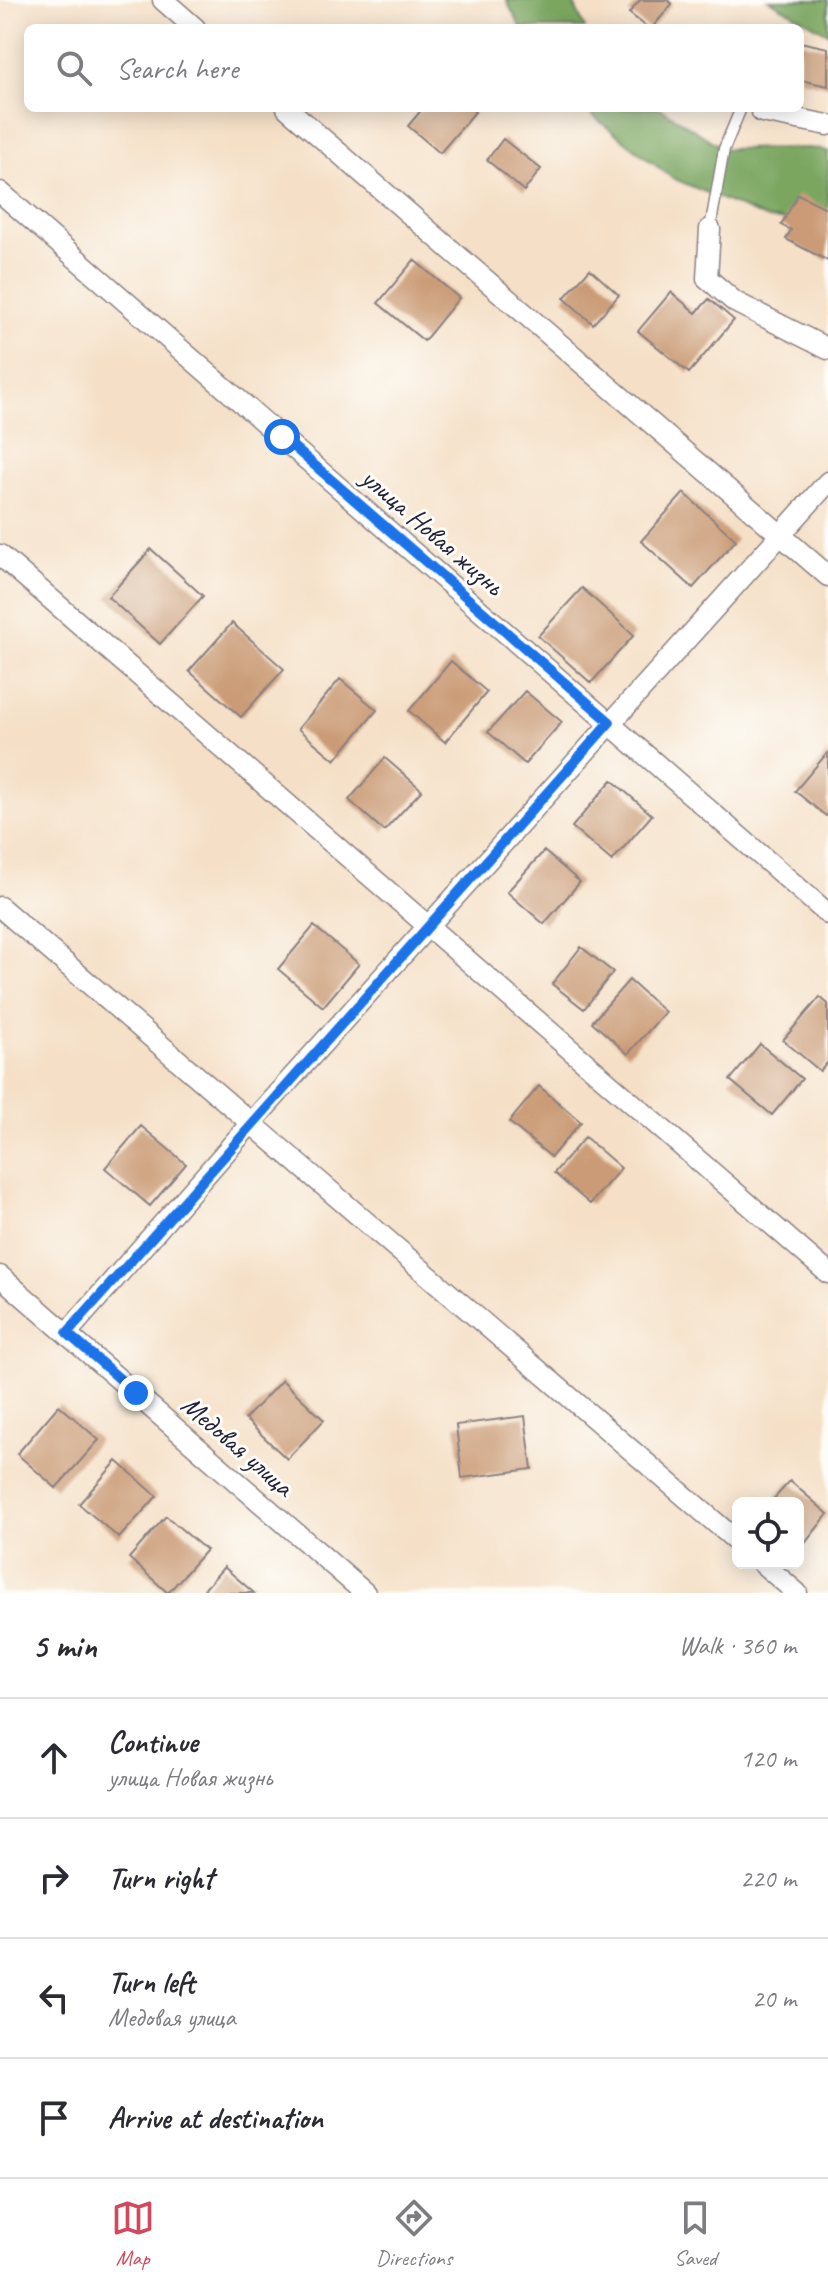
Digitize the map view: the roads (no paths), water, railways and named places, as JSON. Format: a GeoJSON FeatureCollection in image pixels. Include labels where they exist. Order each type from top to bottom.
{"type":"FeatureCollection","features":[{"type":"Feature","properties":{"kind":"street"},"geometry":{"type":"LineString","coordinates":[[163,0],[190,24]]}},
{"type":"Feature","properties":{"kind":"street"},"geometry":{"type":"LineString","coordinates":[[292,112],[828,576]]}},
{"type":"Feature","properties":{"kind":"street"},"geometry":{"type":"LineString","coordinates":[[764,112],[828,125]]}},
{"type":"Feature","properties":{"kind":"street","name":"улица Новая жизнь"},"geometry":{"type":"LineString","coordinates":[[0,192],[828,914]]}},
{"type":"Feature","properties":{"kind":"street"},"geometry":{"type":"LineString","coordinates":[[710,229],[707,278],[735,302],[828,349]]}},
{"type":"Feature","properties":{"kind":"street"},"geometry":{"type":"LineString","coordinates":[[67,1333],[252,1122],[828,482]]}},
{"type":"Feature","properties":{"kind":"street"},"geometry":{"type":"LineString","coordinates":[[0,555],[828,1273]]}},
{"type":"Feature","properties":{"kind":"street"},"geometry":{"type":"LineString","coordinates":[[0,907],[732,1537]]}},
{"type":"Feature","properties":{"kind":"street","name":"Медовая улица"},"geometry":{"type":"LineString","coordinates":[[0,1276],[365,1593]]}},
{"type":"Feature","properties":{"kind":"street"},"geometry":{"type":"LineString","coordinates":[[769,1569],[797,1593]]}},
{"type":"Feature","properties":{"kind":"lane"},"geometry":{"type":"LineString","coordinates":[[710,229],[724,149],[747,112]]}}]}
